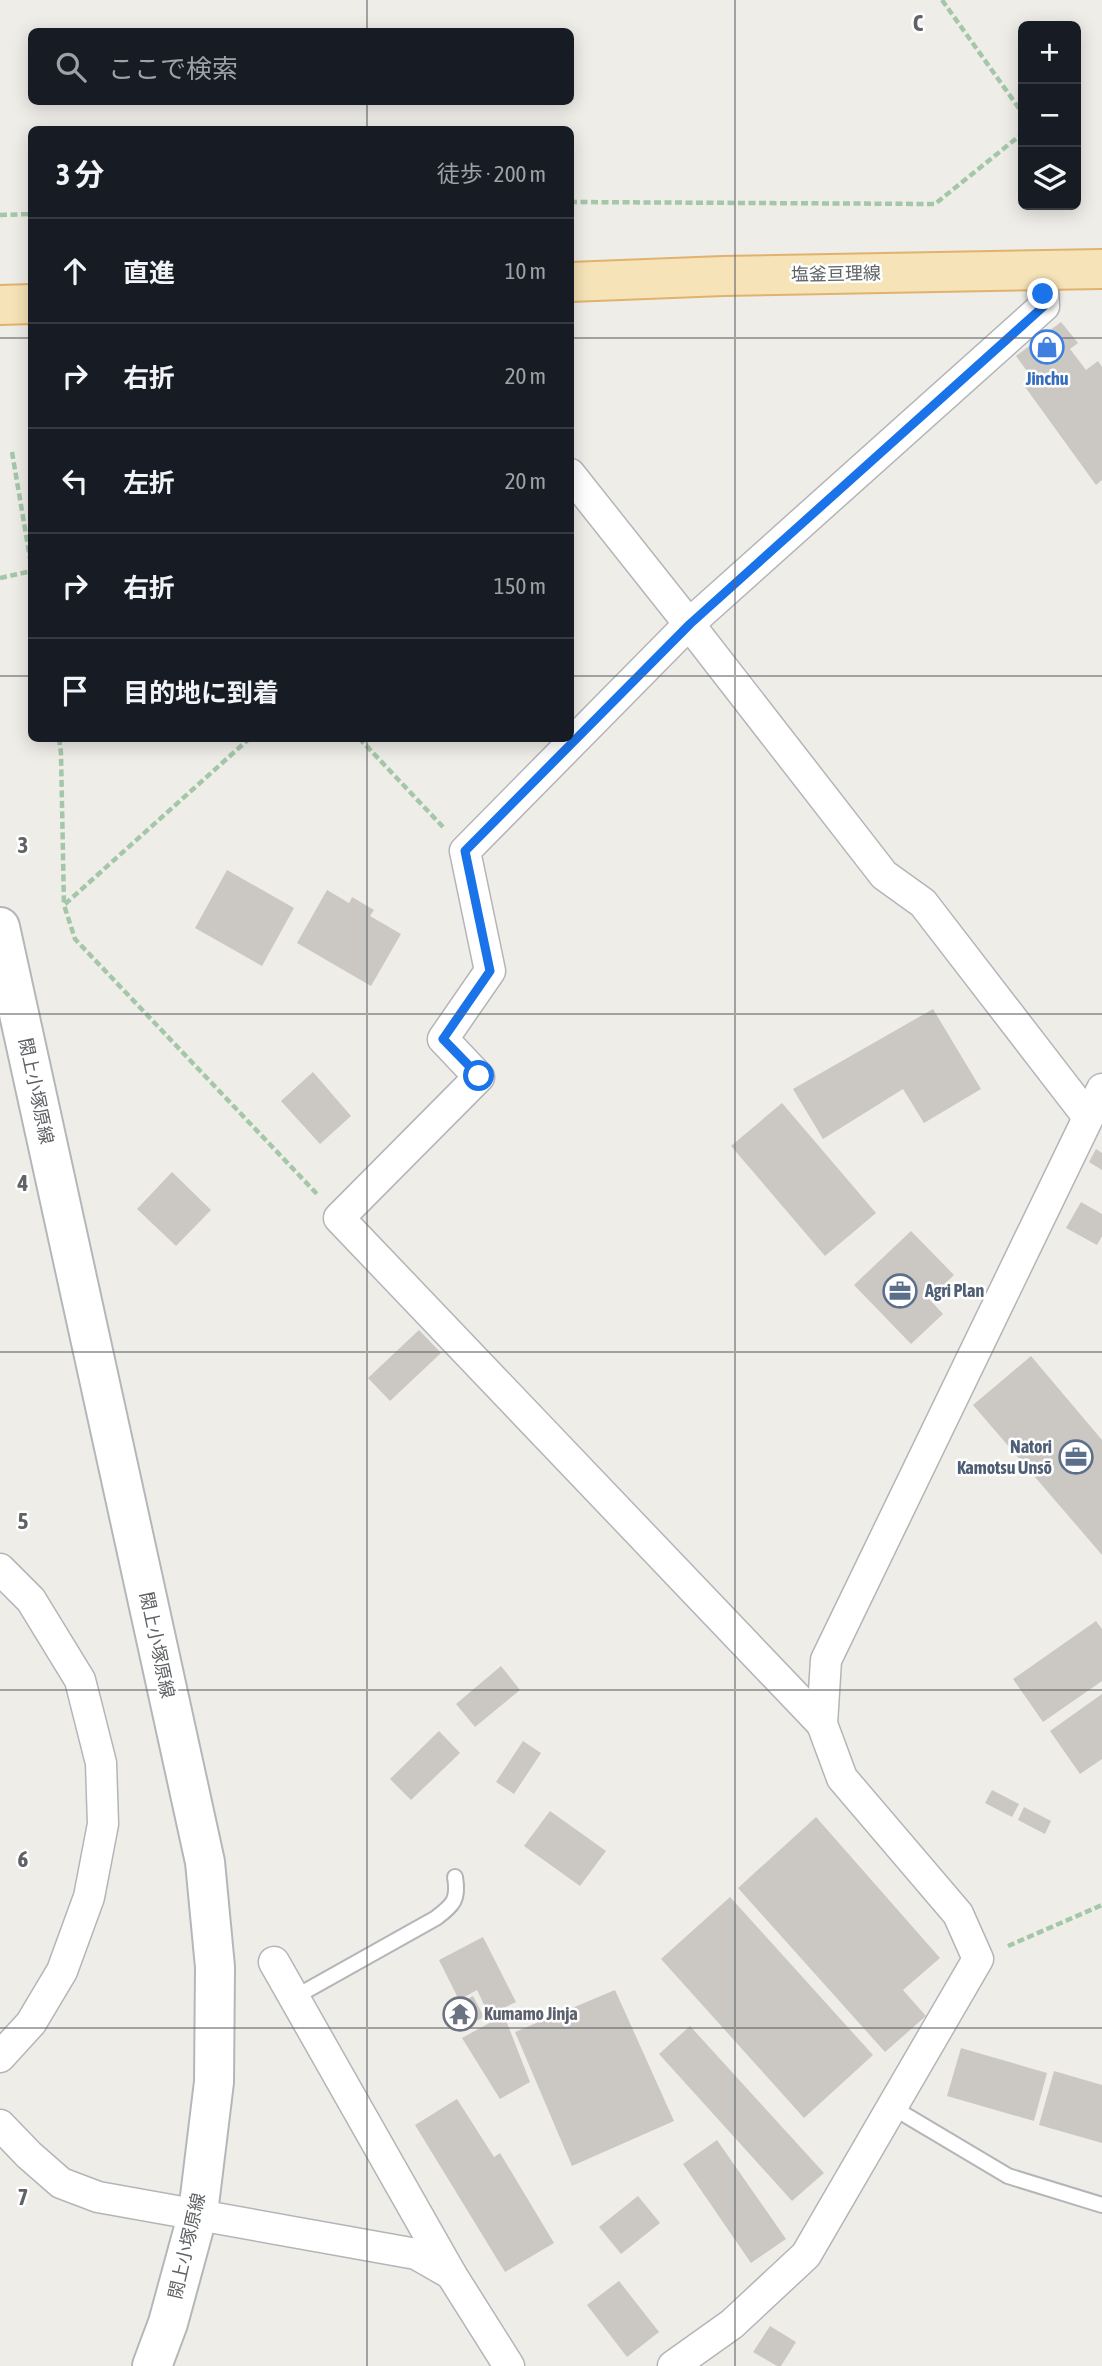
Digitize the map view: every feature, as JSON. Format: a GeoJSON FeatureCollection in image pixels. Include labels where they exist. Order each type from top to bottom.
{"type":"FeatureCollection","features":[{"type":"Feature","properties":{"kind":"main road","name":"塩釜亘理線"},"geometry":{"type":"LineString","coordinates":[[574,282],[723,276],[1102,269]]}},
{"type":"Feature","properties":{"kind":"main road"},"geometry":{"type":"LineString","coordinates":[[0,305],[28,304]]}},
{"type":"Feature","properties":{"kind":"street"},"geometry":{"type":"LineString","coordinates":[[574,741],[690,624],[1044,306],[1042,271]]}},
{"type":"Feature","properties":{"kind":"street"},"geometry":{"type":"LineString","coordinates":[[574,479],[884,875],[923,903],[1088,1117]]}},
{"type":"Feature","properties":{"kind":"street"},"geometry":{"type":"LineString","coordinates":[[573,742],[465,851],[490,971],[443,1039],[479,1076],[339,1218],[822,1724],[842,1777],[958,1914],[978,1959],[806,2255],[732,2324],[673,2366]]}},
{"type":"Feature","properties":{"kind":"street","name":"閖上小塚原線"},"geometry":{"type":"LineString","coordinates":[[0,928],[205,1862],[215,1967],[214,2082],[198,2213],[168,2323],[152,2366]]}},
{"type":"Feature","properties":{"kind":"street"},"geometry":{"type":"LineString","coordinates":[[822,1724],[826,1660],[1102,1089]]}},
{"type":"Feature","properties":{"kind":"street"},"geometry":{"type":"LineString","coordinates":[[0,1569],[31,1600],[80,1681],[101,1763],[103,1824],[89,1897],[62,1971],[30,2023],[0,2057]]}},
{"type":"Feature","properties":{"kind":"street"},"geometry":{"type":"LineString","coordinates":[[274,1962],[451,2274],[509,2366]]}},
{"type":"Feature","properties":{"kind":"street"},"geometry":{"type":"LineString","coordinates":[[0,2124],[29,2155],[61,2183],[98,2197],[416,2253],[451,2274]]}},
{"type":"Feature","properties":{"kind":"lane"},"geometry":{"type":"LineString","coordinates":[[295,1997],[436,1918],[453,1904],[457,1889],[455,1877]]}},
{"type":"Feature","properties":{"kind":"lane"},"geometry":{"type":"LineString","coordinates":[[892,2107],[1008,2176],[1102,2206]]}},
{"type":"Feature","properties":{"kind":"path"},"geometry":{"type":"LineString","coordinates":[[942,0],[1018,107]]}},
{"type":"Feature","properties":{"kind":"path"},"geometry":{"type":"LineString","coordinates":[[574,202],[935,204],[1018,137]]}},
{"type":"Feature","properties":{"kind":"path"},"geometry":{"type":"LineString","coordinates":[[0,215],[28,214]]}},
{"type":"Feature","properties":{"kind":"path"},"geometry":{"type":"LineString","coordinates":[[12,452],[28,546]]}},
{"type":"Feature","properties":{"kind":"path"},"geometry":{"type":"LineString","coordinates":[[0,578],[28,571]]}},
{"type":"Feature","properties":{"kind":"path"},"geometry":{"type":"LineString","coordinates":[[60,742],[64,905],[75,939],[339,1218]]}},
{"type":"Feature","properties":{"kind":"path"},"geometry":{"type":"LineString","coordinates":[[64,905],[246,742]]}},
{"type":"Feature","properties":{"kind":"path"},"geometry":{"type":"LineString","coordinates":[[363,742],[465,851]]}},
{"type":"Feature","properties":{"kind":"path"},"geometry":{"type":"LineString","coordinates":[[978,1959],[1102,1905]]}},
{"type":"Feature","properties":{"kind":"building"},"geometry":{"type":"Polygon","coordinates":[[[1061,322],[1078,343],[1070,349],[1086,370],[1098,361],[1102,367],[1102,480],[1096,485],[1023,384],[1032,378],[1016,356],[1061,322]]]}},
{"type":"Feature","properties":{"kind":"building"},"geometry":{"type":"Polygon","coordinates":[[[227,870],[294,908],[262,966],[195,928],[227,870]]]}},
{"type":"Feature","properties":{"kind":"building"},"geometry":{"type":"Polygon","coordinates":[[[327,890],[349,903],[352,897],[374,910],[370,916],[401,934],[371,986],[297,943],[327,890]]]}},
{"type":"Feature","properties":{"kind":"building"},"geometry":{"type":"Polygon","coordinates":[[[933,1009],[981,1089],[924,1123],[903,1089],[823,1139],[793,1089],[933,1009]]]}},
{"type":"Feature","properties":{"kind":"building"},"geometry":{"type":"Polygon","coordinates":[[[313,1072],[351,1116],[320,1144],[281,1101],[313,1072]]]}},
{"type":"Feature","properties":{"kind":"building"},"geometry":{"type":"Polygon","coordinates":[[[782,1103],[876,1213],[825,1256],[731,1146],[782,1103]]]}},
{"type":"Feature","properties":{"kind":"building"},"geometry":{"type":"Polygon","coordinates":[[[1096,1149],[1102,1153],[1102,1170],[1089,1162],[1096,1149]]]}},
{"type":"Feature","properties":{"kind":"building"},"geometry":{"type":"Polygon","coordinates":[[[172,1172],[211,1210],[176,1246],[137,1209],[172,1172]]]}},
{"type":"Feature","properties":{"kind":"building"},"geometry":{"type":"Polygon","coordinates":[[[1081,1202],[1102,1214],[1102,1236],[1097,1245],[1066,1228],[1081,1202]]]}},
{"type":"Feature","properties":{"kind":"building"},"geometry":{"type":"Polygon","coordinates":[[[911,1231],[954,1275],[929,1299],[943,1314],[911,1344],[854,1285],[911,1231]]]}},
{"type":"Feature","properties":{"kind":"building"},"geometry":{"type":"Polygon","coordinates":[[[419,1330],[441,1353],[390,1401],[368,1378],[419,1330]]]}},
{"type":"Feature","properties":{"kind":"building"},"geometry":{"type":"Polygon","coordinates":[[[1031,1356],[1102,1440],[1102,1555],[973,1405],[1031,1356]]]}},
{"type":"Feature","properties":{"kind":"building"},"geometry":{"type":"Polygon","coordinates":[[[1096,1621],[1102,1629],[1102,1681],[1043,1722],[1013,1679],[1096,1621]]]}},
{"type":"Feature","properties":{"kind":"building"},"geometry":{"type":"Polygon","coordinates":[[[501,1666],[520,1690],[475,1727],[456,1704],[501,1666]]]}},
{"type":"Feature","properties":{"kind":"building"},"geometry":{"type":"Polygon","coordinates":[[[1102,1694],[1102,1759],[1080,1774],[1050,1731],[1102,1694]]]}},
{"type":"Feature","properties":{"kind":"building"},"geometry":{"type":"Polygon","coordinates":[[[439,1731],[460,1753],[411,1800],[390,1779],[439,1731]]]}},
{"type":"Feature","properties":{"kind":"building"},"geometry":{"type":"Polygon","coordinates":[[[523,1741],[541,1753],[514,1794],[496,1782],[523,1741]]]}},
{"type":"Feature","properties":{"kind":"building"},"geometry":{"type":"Polygon","coordinates":[[[992,1790],[1019,1804],[1012,1817],[985,1803],[992,1790]]]}},
{"type":"Feature","properties":{"kind":"building"},"geometry":{"type":"Polygon","coordinates":[[[1024,1807],[1051,1821],[1045,1834],[1018,1820],[1024,1807]]]}},
{"type":"Feature","properties":{"kind":"building"},"geometry":{"type":"Polygon","coordinates":[[[550,1811],[606,1851],[580,1886],[524,1846],[550,1811]]]}},
{"type":"Feature","properties":{"kind":"building"},"geometry":{"type":"Polygon","coordinates":[[[816,1817],[940,1958],[903,1990],[926,2016],[885,2052],[738,1888],[816,1817]]]}},
{"type":"Feature","properties":{"kind":"building"},"geometry":{"type":"Polygon","coordinates":[[[730,1897],[873,2055],[804,2118],[661,1959],[730,1897]]]}},
{"type":"Feature","properties":{"kind":"building"},"geometry":{"type":"Polygon","coordinates":[[[483,1937],[516,2002],[489,2015],[477,1990],[459,2000],[439,1960],[483,1937]]]}},
{"type":"Feature","properties":{"kind":"building"},"geometry":{"type":"Polygon","coordinates":[[[615,1990],[674,2121],[572,2166],[515,2032],[615,1990]]]}},
{"type":"Feature","properties":{"kind":"building"},"geometry":{"type":"Polygon","coordinates":[[[473,1996],[484,2017],[456,2031],[446,2010],[473,1996]]]}},
{"type":"Feature","properties":{"kind":"building"},"geometry":{"type":"Polygon","coordinates":[[[504,2015],[530,2082],[500,2099],[462,2038],[504,2015]]]}},
{"type":"Feature","properties":{"kind":"building"},"geometry":{"type":"Polygon","coordinates":[[[690,2026],[824,2173],[792,2201],[659,2054],[690,2026]]]}},
{"type":"Feature","properties":{"kind":"building"},"geometry":{"type":"Polygon","coordinates":[[[961,2048],[1047,2073],[1034,2121],[947,2096],[961,2048]]]}},
{"type":"Feature","properties":{"kind":"building"},"geometry":{"type":"Polygon","coordinates":[[[1054,2071],[1102,2085],[1102,2143],[1039,2125],[1054,2071]]]}},
{"type":"Feature","properties":{"kind":"building"},"geometry":{"type":"Polygon","coordinates":[[[457,2099],[494,2157],[500,2153],[554,2243],[505,2272],[415,2125],[457,2099]]]}},
{"type":"Feature","properties":{"kind":"building"},"geometry":{"type":"Polygon","coordinates":[[[717,2140],[786,2239],[751,2263],[683,2164],[717,2140]]]}},
{"type":"Feature","properties":{"kind":"building"},"geometry":{"type":"Polygon","coordinates":[[[638,2196],[660,2223],[621,2254],[599,2227],[638,2196]]]}},
{"type":"Feature","properties":{"kind":"building"},"geometry":{"type":"Polygon","coordinates":[[[619,2281],[659,2332],[627,2357],[587,2305],[619,2281]]]}},
{"type":"Feature","properties":{"kind":"building"},"geometry":{"type":"Polygon","coordinates":[[[770,2326],[796,2342],[781,2366],[753,2352],[770,2326]]]}},
{"type":"Feature","properties":{"kind":"place","name":"Jinchu"},"geometry":{"type":"Point","coordinates":[1047,347]}},
{"type":"Feature","properties":{"kind":"place","name":"Agri Plan"},"geometry":{"type":"Point","coordinates":[900,1291]}},
{"type":"Feature","properties":{"kind":"place","name":"Natori Kamotsu Unsō"},"geometry":{"type":"Point","coordinates":[1076,1457]}},
{"type":"Feature","properties":{"kind":"place","name":"Kumamo Jinja"},"geometry":{"type":"Point","coordinates":[460,2014]}},
{"type":"Feature","properties":{"kind":"route"},"geometry":{"type":"LineString","coordinates":[[479,1076],[443,1039],[490,971],[465,851],[690,624],[1044,306],[1043,294]]}}]}
